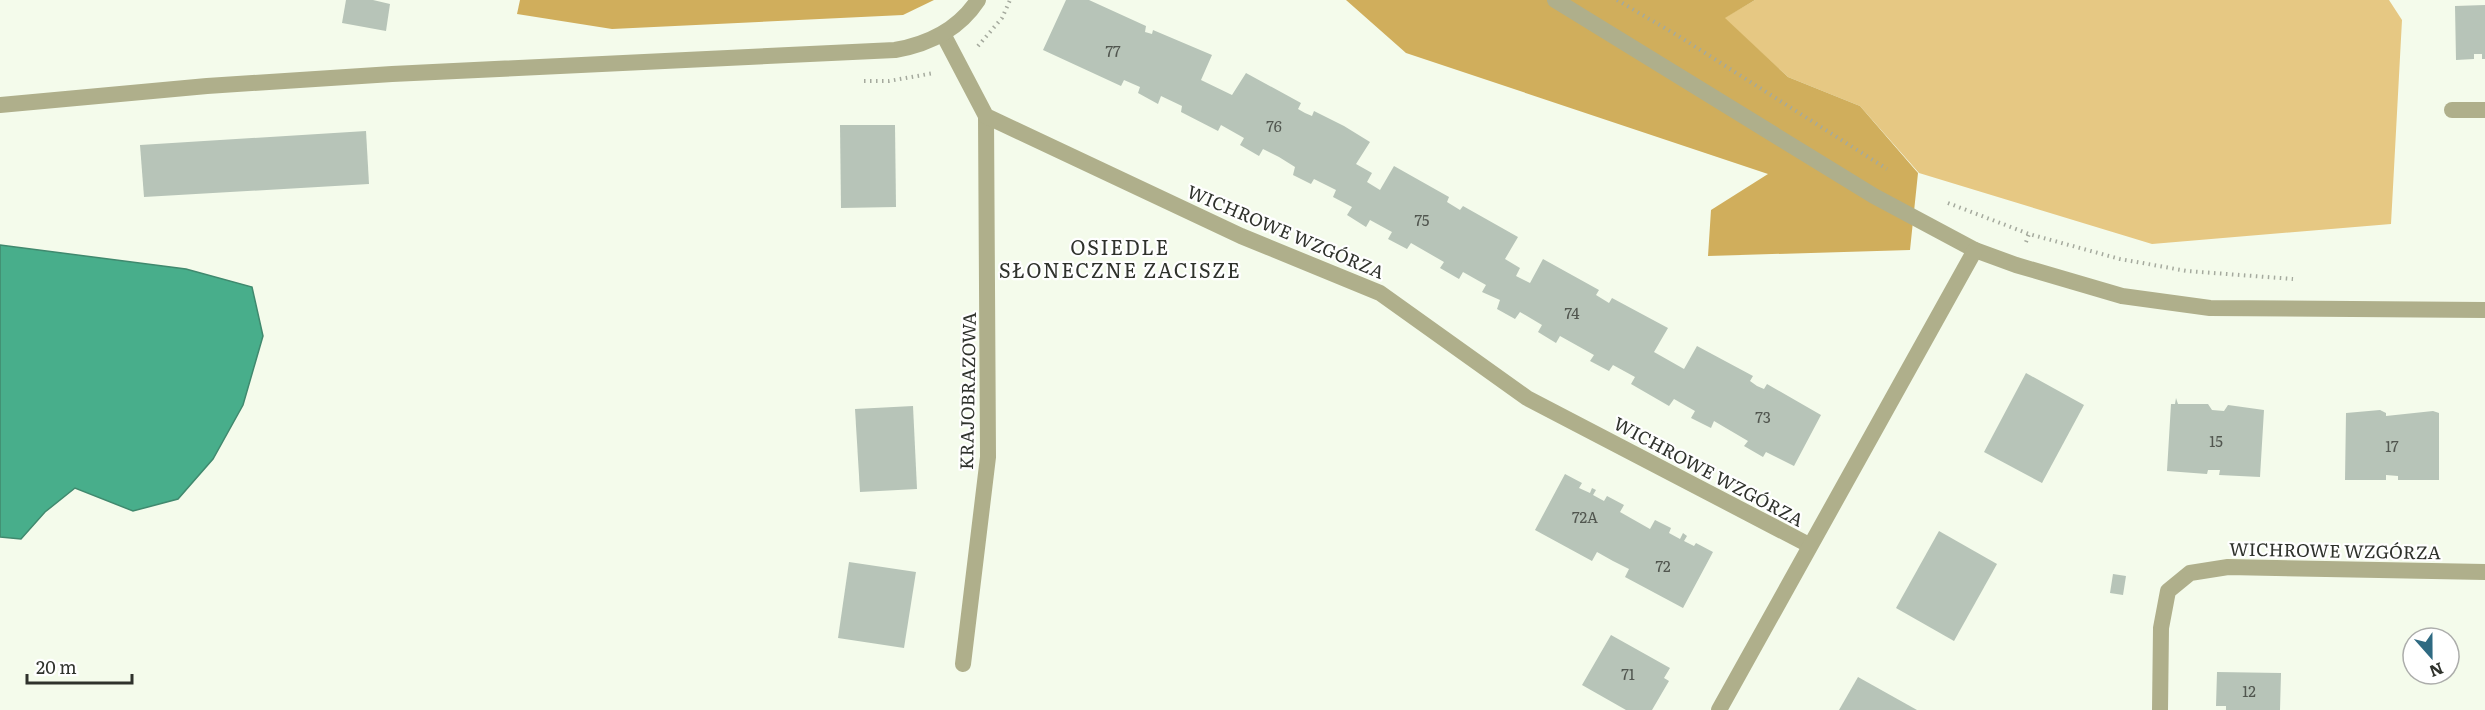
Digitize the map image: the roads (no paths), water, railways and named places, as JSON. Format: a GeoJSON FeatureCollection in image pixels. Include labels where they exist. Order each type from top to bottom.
{"type":"FeatureCollection","features":[{"type":"Feature","properties":{"kind":"street"},"geometry":{"type":"LineString","coordinates":[[0,105],[207,86],[392,74],[866,52],[922,45],[943,34],[970,12],[978,0]]}},
{"type":"Feature","properties":{"kind":"street"},"geometry":{"type":"LineString","coordinates":[[1555,0],[1874,196],[1975,250],[2016,265],[2122,296],[2210,308],[2485,310]]}},
{"type":"Feature","properties":{"kind":"street"},"geometry":{"type":"LineString","coordinates":[[943,34],[986,116]]}},
{"type":"Feature","properties":{"kind":"street"},"geometry":{"type":"LineString","coordinates":[[2452,110],[2485,110]]}},
{"type":"Feature","properties":{"kind":"street","name":"WICHROWE WZGÓRZA"},"geometry":{"type":"LineString","coordinates":[[986,116],[1241,236],[1380,293],[1527,398],[1809,545]]}},
{"type":"Feature","properties":{"kind":"street","name":"KRAJOBRAZOWA"},"geometry":{"type":"LineString","coordinates":[[963,664],[988,457],[986,116]]}},
{"type":"Feature","properties":{"kind":"street","name":"WICHROWE WZGÓRZA"},"geometry":{"type":"LineString","coordinates":[[1719,710],[1975,250]]}},
{"type":"Feature","properties":{"kind":"street","name":"WICHROWE WZGÓRZA"},"geometry":{"type":"LineString","coordinates":[[2160,710],[2161,628],[2168,591],[2190,573],[2228,567],[2485,572]]}},
{"type":"Feature","properties":{"kind":"district","name":"OSIEDLE SŁONECZNE ZACISZE"},"geometry":{"type":"Point","coordinates":[1120,258]}}]}
